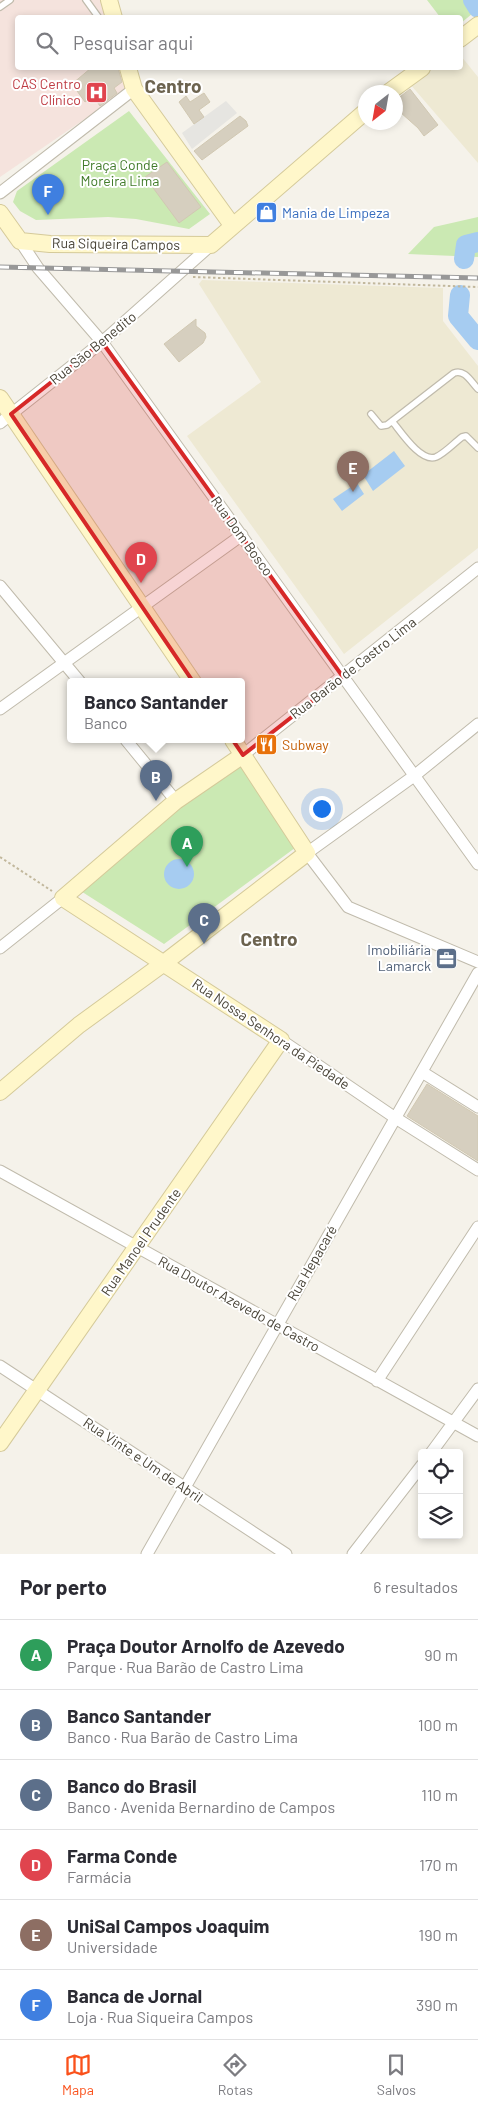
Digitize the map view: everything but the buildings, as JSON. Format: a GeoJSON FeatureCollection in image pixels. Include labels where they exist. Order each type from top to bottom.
{"type":"FeatureCollection","features":[{"type":"Feature","properties":{"kind":"street"},"geometry":{"type":"LineString","coordinates":[[129,70],[134,89],[232,225]]}},
{"type":"Feature","properties":{"kind":"street"},"geometry":{"type":"LineString","coordinates":[[399,85],[419,70]]}},
{"type":"Feature","properties":{"kind":"street"},"geometry":{"type":"LineString","coordinates":[[0,193],[134,89]]}},
{"type":"Feature","properties":{"kind":"street"},"geometry":{"type":"LineString","coordinates":[[211,245],[358,118]]}},
{"type":"Feature","properties":{"kind":"street","name":"Rua Dom Bosco"},"geometry":{"type":"LineString","coordinates":[[0,215],[38,268],[102,342],[478,864]]}},
{"type":"Feature","properties":{"kind":"street","name":"Rua Siqueira Campos"},"geometry":{"type":"LineString","coordinates":[[20,241],[50,244],[211,245]]}},
{"type":"Feature","properties":{"kind":"street","name":"Rua São Benedito"},"geometry":{"type":"LineString","coordinates":[[6,419],[186,276],[211,245]]}},
{"type":"Feature","properties":{"kind":"street"},"geometry":{"type":"LineString","coordinates":[[0,398],[6,419],[191,678]]}},
{"type":"Feature","properties":{"kind":"street"},"geometry":{"type":"LineString","coordinates":[[0,709],[242,535]]}},
{"type":"Feature","properties":{"kind":"street","name":"Rua Barão de Castro Lima"},"geometry":{"type":"LineString","coordinates":[[63,898],[176,801],[243,754],[478,568]]}},
{"type":"Feature","properties":{"kind":"street"},"geometry":{"type":"LineString","coordinates":[[0,586],[77,678]]}},
{"type":"Feature","properties":{"kind":"street"},"geometry":{"type":"LineString","coordinates":[[0,1092],[79,1025],[164,963],[307,853],[414,776],[478,724]]}},
{"type":"Feature","properties":{"kind":"street"},"geometry":{"type":"LineString","coordinates":[[128,743],[176,801]]}},
{"type":"Feature","properties":{"kind":"street"},"geometry":{"type":"LineString","coordinates":[[235,743],[307,853],[348,907],[478,962]]}},
{"type":"Feature","properties":{"kind":"street"},"geometry":{"type":"LineString","coordinates":[[0,948],[63,898]]}},
{"type":"Feature","properties":{"kind":"street","name":"Rua Nossa Senhora da Piedade"},"geometry":{"type":"LineString","coordinates":[[63,898],[281,1040],[394,1117],[478,1170]]}},
{"type":"Feature","properties":{"kind":"street","name":"Rua Hepacaré"},"geometry":{"type":"LineString","coordinates":[[147,1554],[394,1117],[422,1072],[478,973]]}},
{"type":"Feature","properties":{"kind":"street","name":"Rua Manoel Prudente"},"geometry":{"type":"LineString","coordinates":[[0,1443],[281,1040]]}},
{"type":"Feature","properties":{"kind":"street"},"geometry":{"type":"LineString","coordinates":[[422,1072],[478,1107]]}},
{"type":"Feature","properties":{"kind":"street","name":"Rua Doutor Azevedo de Castro"},"geometry":{"type":"LineString","coordinates":[[0,1171],[478,1436]]}},
{"type":"Feature","properties":{"kind":"street"},"geometry":{"type":"LineString","coordinates":[[377,1380],[478,1227]]}},
{"type":"Feature","properties":{"kind":"street","name":"Rua Vinte e Um de Abril"},"geometry":{"type":"LineString","coordinates":[[0,1366],[286,1554]]}},
{"type":"Feature","properties":{"kind":"street"},"geometry":{"type":"LineString","coordinates":[[434,1449],[478,1389]]}},
{"type":"Feature","properties":{"kind":"street"},"geometry":{"type":"LineString","coordinates":[[353,1554],[418,1469]]}},
{"type":"Feature","properties":{"kind":"lane"},"geometry":{"type":"LineString","coordinates":[[0,7],[10,0]]}},
{"type":"Feature","properties":{"kind":"lane"},"geometry":{"type":"LineString","coordinates":[[86,0],[108,13]]}},
{"type":"Feature","properties":{"kind":"lane"},"geometry":{"type":"LineString","coordinates":[[371,414],[381,426],[392,421],[459,371],[464,373],[478,389]]}},
{"type":"Feature","properties":{"kind":"lane"},"geometry":{"type":"LineString","coordinates":[[392,421],[415,448],[426,457],[438,456],[462,437],[466,436],[478,448]]}},
{"type":"Feature","properties":{"kind":"path"},"geometry":{"type":"LineString","coordinates":[[186,276],[478,286]]}},
{"type":"Feature","properties":{"kind":"path"},"geometry":{"type":"LineString","coordinates":[[0,857],[63,898]]}},
{"type":"Feature","properties":{"kind":"highlighted area"},"geometry":{"type":"Polygon","coordinates":[[[102,342],[343,677],[243,755],[11,414],[102,342]]]}},
{"type":"Feature","properties":{"kind":"shaded area"},"geometry":{"type":"Polygon","coordinates":[[[0,0],[101,0],[106,15],[15,15],[15,70],[125,70],[130,88],[0,177],[0,0]]]}},
{"type":"Feature","properties":{"kind":"shaded area"},"geometry":{"type":"Polygon","coordinates":[[[463,58],[478,77],[478,163],[410,84],[427,70],[463,70],[463,58]]]}},
{"type":"Feature","properties":{"kind":"shaded area"},"geometry":{"type":"Polygon","coordinates":[[[226,101],[237,113],[192,149],[182,133],[226,101]]]}},
{"type":"Feature","properties":{"kind":"shaded area"},"geometry":{"type":"Polygon","coordinates":[[[202,280],[443,288],[443,321],[478,366],[478,548],[344,654],[187,436],[261,382],[199,284],[202,280]]]}},
{"type":"Feature","properties":{"kind":"green space"},"geometry":{"type":"Polygon","coordinates":[[[427,0],[478,0],[478,9],[463,21],[463,15],[438,15],[427,0]]]}},
{"type":"Feature","properties":{"kind":"green space","name":"Praça Conde Moreira Lima"},"geometry":{"type":"Polygon","coordinates":[[[129,111],[210,214],[189,229],[136,219],[108,217],[36,220],[20,211],[13,202],[17,191],[129,111]]]}},
{"type":"Feature","properties":{"kind":"green space"},"geometry":{"type":"Polygon","coordinates":[[[478,217],[478,257],[408,254],[434,227],[478,217]]]}},
{"type":"Feature","properties":{"kind":"green space"},"geometry":{"type":"Polygon","coordinates":[[[243,762],[299,845],[164,944],[76,888],[181,806],[243,762]]]}},
{"type":"Feature","properties":{"kind":"water"},"geometry":{"type":"Polygon","coordinates":[[[394,451],[405,466],[373,491],[363,475],[394,451]]]}},
{"type":"Feature","properties":{"kind":"water"},"geometry":{"type":"Polygon","coordinates":[[[357,483],[364,494],[342,511],[333,499],[357,483]]]}},
{"type":"Feature","properties":{"kind":"water"},"geometry":{"type":"Polygon","coordinates":[[[179,859],[190,863],[194,874],[190,885],[179,889],[168,885],[164,874],[168,863],[179,859]]]}},
{"type":"Feature","properties":{"kind":"waterway"},"geometry":{"type":"LineString","coordinates":[[473,0],[478,8]]}},
{"type":"Feature","properties":{"kind":"waterway"},"geometry":{"type":"LineString","coordinates":[[464,259],[466,245],[478,242]]}},
{"type":"Feature","properties":{"kind":"waterway"},"geometry":{"type":"LineString","coordinates":[[460,295],[458,316],[478,340]]}},
{"type":"Feature","properties":{"kind":"railway"},"geometry":{"type":"LineString","coordinates":[[0,267],[478,278]]}},
{"type":"Feature","properties":{"kind":"place","name":"CAS Centro Clínico"},"geometry":{"type":"Point","coordinates":[97,92]}},
{"type":"Feature","properties":{"kind":"place","name":"Mania de Limpeza"},"geometry":{"type":"Point","coordinates":[266,213]}},
{"type":"Feature","properties":{"kind":"place","name":"Banca de Jornal"},"geometry":{"type":"Point","coordinates":[48,215]}},
{"type":"Feature","properties":{"kind":"place","name":"UniSal Campos Joaquim"},"geometry":{"type":"Point","coordinates":[353,492]}},
{"type":"Feature","properties":{"kind":"place","name":"Farma Conde"},"geometry":{"type":"Point","coordinates":[141,583]}},
{"type":"Feature","properties":{"kind":"place","name":"Subway"},"geometry":{"type":"Point","coordinates":[266,745]}},
{"type":"Feature","properties":{"kind":"place","name":"Banco Santander"},"geometry":{"type":"Point","coordinates":[156,801]}},
{"type":"Feature","properties":{"kind":"place","name":"Praça Doutor Arnolfo de Azevedo"},"geometry":{"type":"Point","coordinates":[187,867]}},
{"type":"Feature","properties":{"kind":"place","name":"Banco do Brasil"},"geometry":{"type":"Point","coordinates":[204,944]}},
{"type":"Feature","properties":{"kind":"place","name":"Imobiliária Lamarck"},"geometry":{"type":"Point","coordinates":[447,958]}},
{"type":"Feature","properties":{"kind":"district","name":"Centro"},"geometry":{"type":"Point","coordinates":[173,86]}},
{"type":"Feature","properties":{"kind":"district","name":"Centro"},"geometry":{"type":"Point","coordinates":[269,939]}}]}
